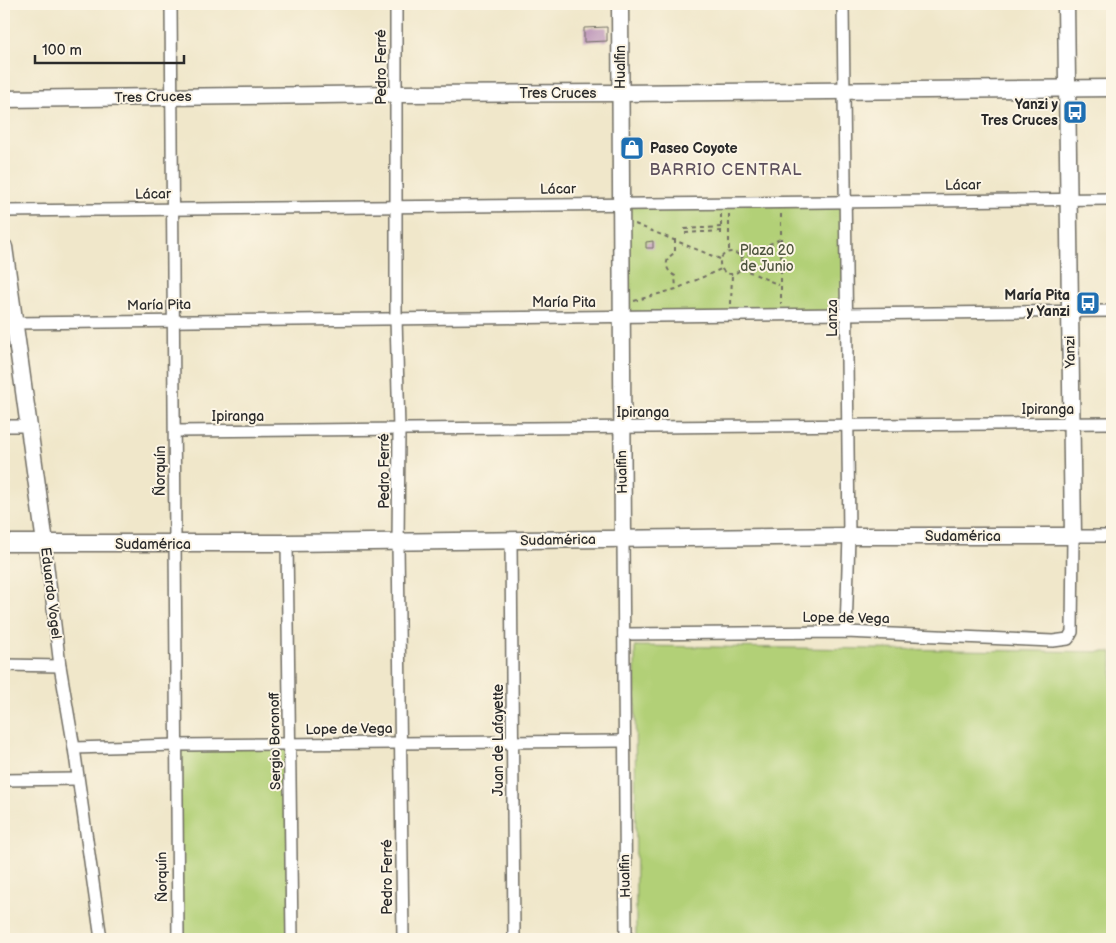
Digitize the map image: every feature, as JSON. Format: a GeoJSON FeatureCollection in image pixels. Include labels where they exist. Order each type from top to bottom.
{"type":"FeatureCollection","features":[{"type":"Feature","properties":{"kind":"street","name":"Ñorquín"},"geometry":{"type":"LineString","coordinates":[[171,4],[178,939]]}},
{"type":"Feature","properties":{"kind":"street","name":"Pedro Ferré"},"geometry":{"type":"LineString","coordinates":[[396,4],[396,318],[399,430],[398,543],[403,939]]}},
{"type":"Feature","properties":{"kind":"street","name":"Hualfin"},"geometry":{"type":"LineString","coordinates":[[620,4],[623,741],[626,939]]}},
{"type":"Feature","properties":{"kind":"street","name":"Lanza"},"geometry":{"type":"LineString","coordinates":[[843,4],[849,536],[846,632]]}},
{"type":"Feature","properties":{"kind":"street","name":"Yanzi"},"geometry":{"type":"LineString","coordinates":[[1066,4],[1073,536],[1072,632],[1068,639]]}},
{"type":"Feature","properties":{"kind":"street","name":"Tres Cruces"},"geometry":{"type":"LineString","coordinates":[[4,99],[1112,88]]}},
{"type":"Feature","properties":{"kind":"street","name":"Lácar"},"geometry":{"type":"LineString","coordinates":[[4,211],[397,207],[622,211],[781,202],[1112,199]]}},
{"type":"Feature","properties":{"kind":"street","name":"Eduardo Vogel"},"geometry":{"type":"LineString","coordinates":[[4,247],[6,283],[15,323],[30,426],[60,666],[74,748],[101,939]]}},
{"type":"Feature","properties":{"kind":"street","name":"María Pita"},"geometry":{"type":"LineString","coordinates":[[15,323],[396,318],[622,310],[731,314],[1112,311]]}},
{"type":"Feature","properties":{"kind":"street","name":"Ipiranga"},"geometry":{"type":"LineString","coordinates":[[174,432],[1112,423]]}},
{"type":"Feature","properties":{"kind":"street"},"geometry":{"type":"LineString","coordinates":[[4,426],[30,426]]}},
{"type":"Feature","properties":{"kind":"street","name":"Sudamérica"},"geometry":{"type":"LineString","coordinates":[[4,543],[398,543],[849,536],[1112,536]]}},
{"type":"Feature","properties":{"kind":"street","name":"Juan de Lafayette"},"geometry":{"type":"LineString","coordinates":[[511,541],[514,939]]}},
{"type":"Feature","properties":{"kind":"street","name":"Sergio Boronoff"},"geometry":{"type":"LineString","coordinates":[[288,543],[292,939]]}},
{"type":"Feature","properties":{"kind":"street","name":"Lope de Vega"},"geometry":{"type":"LineString","coordinates":[[624,634],[846,632],[1053,641],[1068,639]]}},
{"type":"Feature","properties":{"kind":"street"},"geometry":{"type":"LineString","coordinates":[[4,665],[60,666]]}},
{"type":"Feature","properties":{"kind":"street","name":"Lope de Vega"},"geometry":{"type":"LineString","coordinates":[[74,748],[176,745],[623,741]]}},
{"type":"Feature","properties":{"kind":"street"},"geometry":{"type":"LineString","coordinates":[[4,780],[78,779]]}},
{"type":"Feature","properties":{"kind":"path"},"geometry":{"type":"LineString","coordinates":[[781,202],[781,314]]}},
{"type":"Feature","properties":{"kind":"path"},"geometry":{"type":"LineString","coordinates":[[722,227],[685,229],[685,233],[721,232],[722,227],[725,204]]}},
{"type":"Feature","properties":{"kind":"path"},"geometry":{"type":"LineString","coordinates":[[725,204],[729,252]]}},
{"type":"Feature","properties":{"kind":"path"},"geometry":{"type":"LineString","coordinates":[[622,211],[675,239],[720,259]]}},
{"type":"Feature","properties":{"kind":"path"},"geometry":{"type":"LineString","coordinates":[[675,239],[675,254],[669,256],[666,264],[668,271],[676,274],[676,289]]}},
{"type":"Feature","properties":{"kind":"path"},"geometry":{"type":"LineString","coordinates":[[740,258],[780,239]]}},
{"type":"Feature","properties":{"kind":"path"},"geometry":{"type":"LineString","coordinates":[[729,252],[736,253],[740,258],[741,268],[732,274],[726,273],[721,269],[720,259],[729,252]]}},
{"type":"Feature","properties":{"kind":"path"},"geometry":{"type":"LineString","coordinates":[[741,263],[748,262]]}},
{"type":"Feature","properties":{"kind":"path"},"geometry":{"type":"LineString","coordinates":[[741,268],[780,286]]}},
{"type":"Feature","properties":{"kind":"path"},"geometry":{"type":"LineString","coordinates":[[622,310],[721,269]]}},
{"type":"Feature","properties":{"kind":"path"},"geometry":{"type":"LineString","coordinates":[[731,314],[732,274]]}},
{"type":"Feature","properties":{"kind":"green space","name":"Plaza 20 de Junio"},"geometry":{"type":"Polygon","coordinates":[[[846,202],[847,314],[622,317],[622,203],[846,202]]]}},
{"type":"Feature","properties":{"kind":"green space"},"geometry":{"type":"Polygon","coordinates":[[[635,646],[1112,652],[1112,939],[636,939],[635,646]]]}},
{"type":"Feature","properties":{"kind":"green space"},"geometry":{"type":"Polygon","coordinates":[[[176,745],[291,745],[292,939],[178,939],[176,745]]]}},
{"type":"Feature","properties":{"kind":"building"},"geometry":{"type":"Polygon","coordinates":[[[607,27],[607,41],[584,42],[584,28],[607,27]]]}},
{"type":"Feature","properties":{"kind":"building"},"geometry":{"type":"Polygon","coordinates":[[[653,241],[653,248],[646,248],[646,242],[653,241]]]}},
{"type":"Feature","properties":{"kind":"place","name":"Yanzi y Tres Cruces"},"geometry":{"type":"Point","coordinates":[1075,112]}},
{"type":"Feature","properties":{"kind":"place","name":"Paseo Coyote"},"geometry":{"type":"Point","coordinates":[632,148]}},
{"type":"Feature","properties":{"kind":"place","name":"María Pita y Yanzi"},"geometry":{"type":"Point","coordinates":[1088,303]}},
{"type":"Feature","properties":{"kind":"district","name":"BARRIO CENTRAL"},"geometry":{"type":"Point","coordinates":[726,170]}}]}
